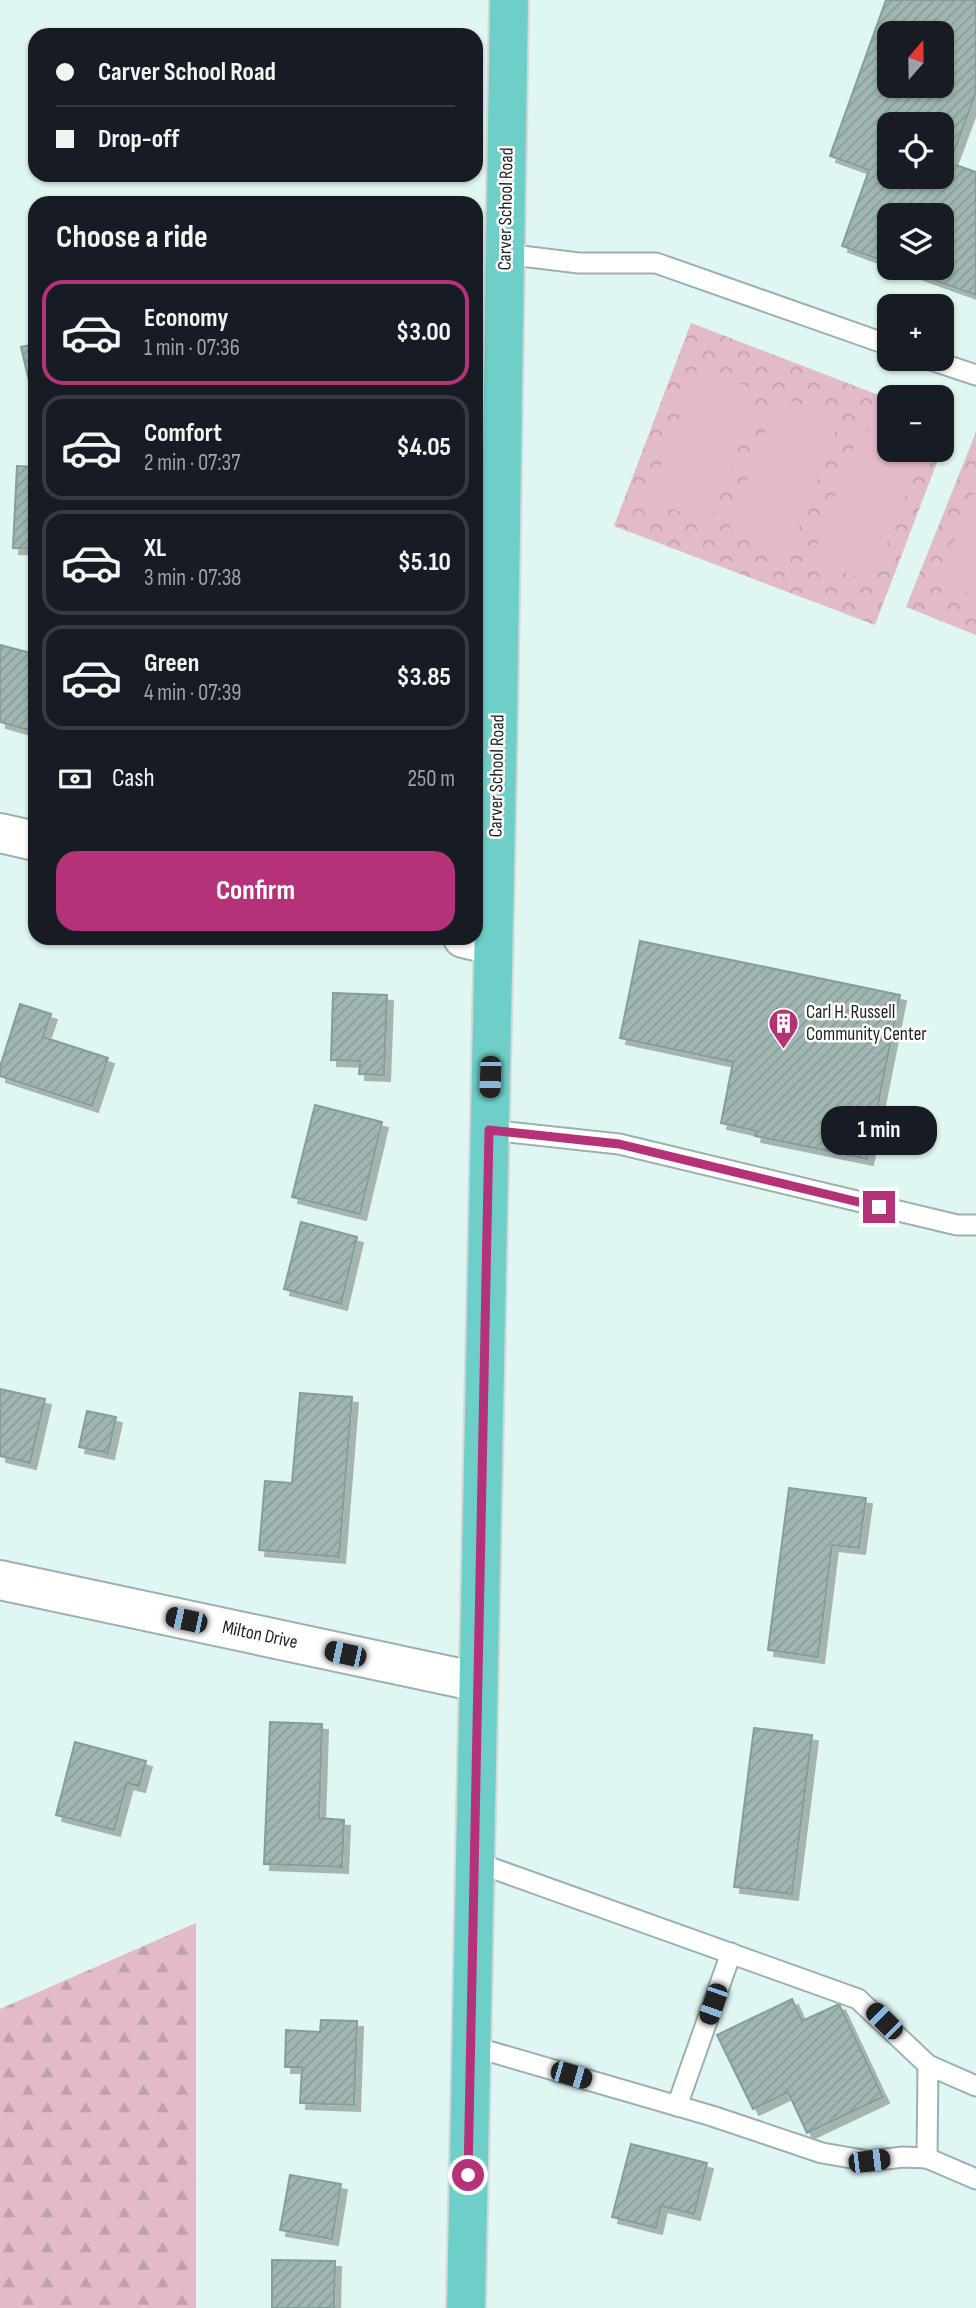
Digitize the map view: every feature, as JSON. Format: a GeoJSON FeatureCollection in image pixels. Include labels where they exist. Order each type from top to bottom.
{"type":"FeatureCollection","features":[{"type":"Feature","properties":{"kind":"main road","name":"Carver School Road"},"geometry":{"type":"LineString","coordinates":[[483,814],[505,254],[509,0]]}},
{"type":"Feature","properties":{"kind":"main road","name":"Carver School Road"},"geometry":{"type":"LineString","coordinates":[[466,2308],[489,1130],[478,945]]}},
{"type":"Feature","properties":{"kind":"street"},"geometry":{"type":"LineString","coordinates":[[0,833],[28,839]]}},
{"type":"Feature","properties":{"kind":"street","name":"Milton Drive"},"geometry":{"type":"LineString","coordinates":[[0,1580],[478,1682]]}},
{"type":"Feature","properties":{"kind":"lane"},"geometry":{"type":"LineString","coordinates":[[505,254],[579,263],[656,263],[877,341]]}},
{"type":"Feature","properties":{"kind":"lane"},"geometry":{"type":"LineString","coordinates":[[954,368],[976,376]]}},
{"type":"Feature","properties":{"kind":"lane"},"geometry":{"type":"LineString","coordinates":[[489,1130],[619,1144],[957,1225],[976,1224]]}},
{"type":"Feature","properties":{"kind":"lane"},"geometry":{"type":"LineString","coordinates":[[475,1863],[858,1999],[928,2065],[976,2086]]}},
{"type":"Feature","properties":{"kind":"lane"},"geometry":{"type":"LineString","coordinates":[[677,2106],[731,1953]]}},
{"type":"Feature","properties":{"kind":"lane"},"geometry":{"type":"LineString","coordinates":[[471,2046],[677,2106],[821,2153],[869,2161],[903,2157],[927,2158],[976,2179]]}},
{"type":"Feature","properties":{"kind":"lane"},"geometry":{"type":"LineString","coordinates":[[927,2158],[928,2065]]}},
{"type":"Feature","properties":{"kind":"green space"},"geometry":{"type":"Polygon","coordinates":[[[691,323],[877,394],[877,462],[937,462],[875,625],[614,526],[691,323]]]}},
{"type":"Feature","properties":{"kind":"green space"},"geometry":{"type":"Polygon","coordinates":[[[698,368],[760,391],[710,523],[648,500],[698,368]]]}},
{"type":"Feature","properties":{"kind":"green space"},"geometry":{"type":"Polygon","coordinates":[[[779,397],[840,420],[790,552],[729,529],[779,397]]]}},
{"type":"Feature","properties":{"kind":"green space"},"geometry":{"type":"Polygon","coordinates":[[[861,428],[877,434],[877,462],[918,462],[872,583],[811,560],[861,428]]]}},
{"type":"Feature","properties":{"kind":"green space"},"geometry":{"type":"Polygon","coordinates":[[[976,432],[976,635],[906,607],[976,432]]]}},
{"type":"Feature","properties":{"kind":"green space"},"geometry":{"type":"Polygon","coordinates":[[[976,487],[976,596],[938,581],[976,487]]]}},
{"type":"Feature","properties":{"kind":"green space"},"geometry":{"type":"Polygon","coordinates":[[[196,1923],[196,2308],[0,2308],[0,2009],[196,1923]]]}},
{"type":"Feature","properties":{"kind":"building"},"geometry":{"type":"Polygon","coordinates":[[[886,0],[976,0],[976,92],[954,152],[954,112],[877,112],[877,189],[954,189],[954,164],[976,172],[976,295],[934,280],[954,280],[954,203],[877,203],[877,259],[842,246],[869,170],[830,156],[877,25],[877,98],[954,98],[954,21],[878,21],[886,0]]]}},
{"type":"Feature","properties":{"kind":"building"},"geometry":{"type":"Polygon","coordinates":[[[28,346],[28,376],[21,347],[28,346]]]}},
{"type":"Feature","properties":{"kind":"building"},"geometry":{"type":"Polygon","coordinates":[[[17,466],[28,467],[28,549],[13,548],[17,466]]]}},
{"type":"Feature","properties":{"kind":"building"},"geometry":{"type":"Polygon","coordinates":[[[0,645],[28,652],[28,730],[0,722],[0,645]]]}},
{"type":"Feature","properties":{"kind":"building","name":"Carl H. Russell Community Center"},"geometry":{"type":"Polygon","coordinates":[[[640,941],[900,995],[867,1159],[755,1136],[756,1131],[721,1123],[733,1062],[620,1038],[640,941]]]}},
{"type":"Feature","properties":{"kind":"building"},"geometry":{"type":"Polygon","coordinates":[[[333,993],[387,995],[384,1075],[359,1074],[360,1061],[331,1060],[333,993]]]}},
{"type":"Feature","properties":{"kind":"building"},"geometry":{"type":"Polygon","coordinates":[[[20,1004],[51,1014],[43,1037],[108,1058],[92,1106],[0,1076],[0,1067],[20,1004]]]}},
{"type":"Feature","properties":{"kind":"building"},"geometry":{"type":"Polygon","coordinates":[[[315,1105],[382,1122],[360,1214],[292,1197],[315,1105]]]}},
{"type":"Feature","properties":{"kind":"building"},"geometry":{"type":"Polygon","coordinates":[[[301,1222],[357,1237],[341,1304],[284,1289],[301,1222]]]}},
{"type":"Feature","properties":{"kind":"building"},"geometry":{"type":"Polygon","coordinates":[[[0,1389],[45,1399],[30,1463],[0,1456],[0,1389]]]}},
{"type":"Feature","properties":{"kind":"building"},"geometry":{"type":"Polygon","coordinates":[[[300,1393],[352,1397],[339,1557],[259,1550],[265,1481],[292,1483],[300,1393]]]}},
{"type":"Feature","properties":{"kind":"building"},"geometry":{"type":"Polygon","coordinates":[[[87,1411],[116,1417],[108,1453],[79,1447],[87,1411]]]}},
{"type":"Feature","properties":{"kind":"building"},"geometry":{"type":"Polygon","coordinates":[[[789,1488],[866,1498],[859,1548],[832,1545],[818,1657],[768,1650],[789,1488]]]}},
{"type":"Feature","properties":{"kind":"building"},"geometry":{"type":"Polygon","coordinates":[[[270,1722],[322,1724],[319,1818],[344,1820],[342,1867],[264,1864],[270,1722]]]}},
{"type":"Feature","properties":{"kind":"building"},"geometry":{"type":"Polygon","coordinates":[[[754,1728],[812,1735],[792,1894],[734,1887],[754,1728]]]}},
{"type":"Feature","properties":{"kind":"building"},"geometry":{"type":"Polygon","coordinates":[[[75,1742],[146,1761],[139,1786],[127,1783],[114,1830],[56,1815],[75,1742]]]}},
{"type":"Feature","properties":{"kind":"building"},"geometry":{"type":"Polygon","coordinates":[[[792,1999],[802,2021],[839,2004],[883,2097],[807,2133],[788,2092],[753,2109],[717,2035],[792,1999]]]}},
{"type":"Feature","properties":{"kind":"building"},"geometry":{"type":"Polygon","coordinates":[[[321,2020],[357,2021],[354,2105],[300,2103],[302,2067],[285,2067],[286,2030],[320,2032],[321,2020]]]}},
{"type":"Feature","properties":{"kind":"building"},"geometry":{"type":"Polygon","coordinates":[[[631,2144],[707,2163],[694,2214],[661,2206],[656,2228],[612,2217],[631,2144]]]}},
{"type":"Feature","properties":{"kind":"building"},"geometry":{"type":"Polygon","coordinates":[[[290,2175],[341,2184],[332,2239],[280,2230],[290,2175]]]}},
{"type":"Feature","properties":{"kind":"building"},"geometry":{"type":"Polygon","coordinates":[[[272,2260],[335,2261],[334,2308],[272,2308],[272,2260]]]}},
{"type":"Feature","properties":{"kind":"place","name":"Carl H. Russell Community Center"},"geometry":{"type":"Point","coordinates":[783,1050]}},
{"type":"Feature","properties":{"kind":"route"},"geometry":{"type":"LineString","coordinates":[[468,2175],[489,1130],[619,1144],[879,1207]]}}]}
